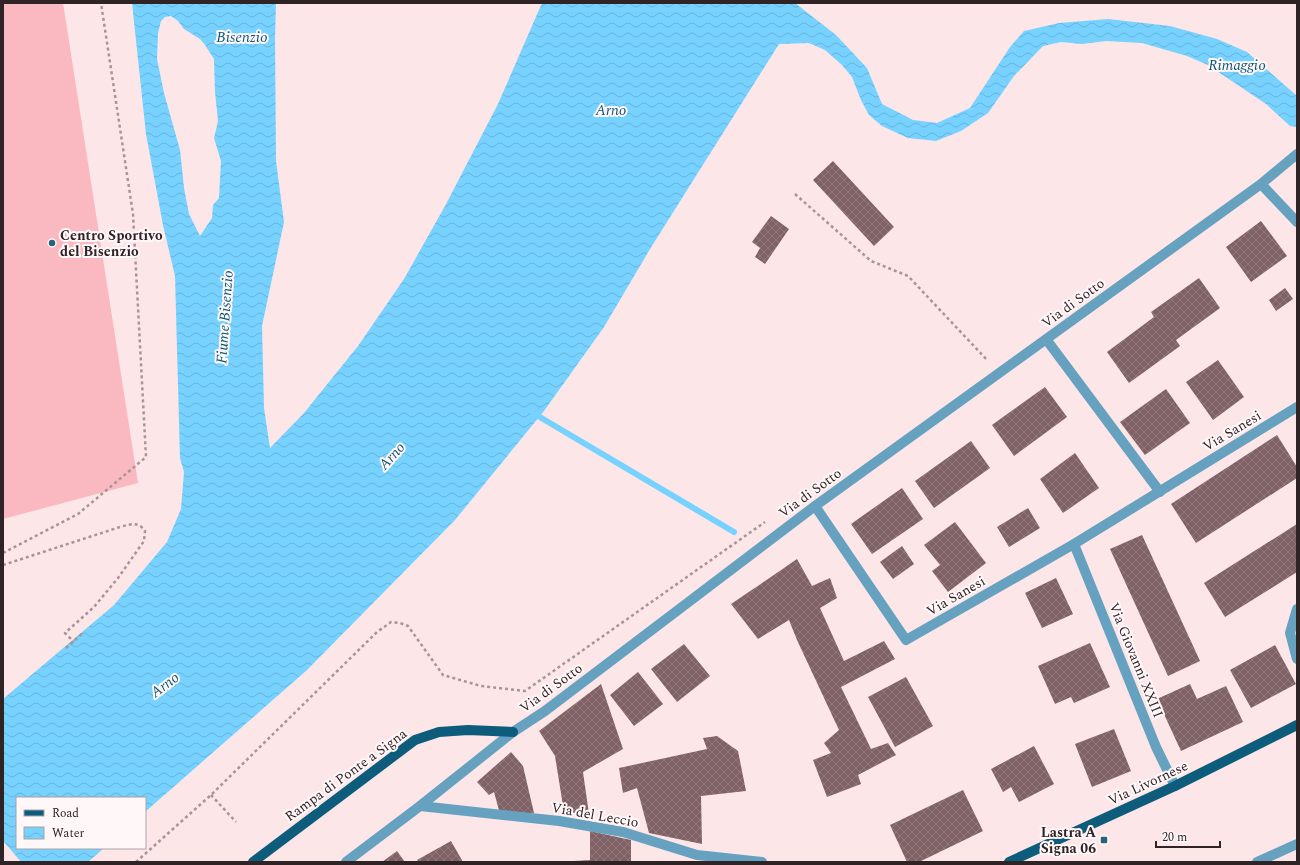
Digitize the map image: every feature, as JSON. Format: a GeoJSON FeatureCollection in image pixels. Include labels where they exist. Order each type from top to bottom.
{"type":"FeatureCollection","features":[{"type":"Feature","properties":{"kind":"main road","name":"Via Livornese"},"geometry":{"type":"LineString","coordinates":[[1009,862],[1175,786],[1297,725]]}},
{"type":"Feature","properties":{"kind":"main road","name":"Rampa di Ponte a Signa"},"geometry":{"type":"LineString","coordinates":[[253,862],[415,740],[439,732],[468,730],[513,732]]}},
{"type":"Feature","properties":{"kind":"street","name":"Via di Sotto"},"geometry":{"type":"LineString","coordinates":[[346,862],[420,806],[513,732],[545,711],[815,506],[1261,184],[1297,154]]}},
{"type":"Feature","properties":{"kind":"street"},"geometry":{"type":"LineString","coordinates":[[1261,184],[1297,222]]}},
{"type":"Feature","properties":{"kind":"street"},"geometry":{"type":"LineString","coordinates":[[1046,339],[1160,492]]}},
{"type":"Feature","properties":{"kind":"street","name":"Via Sanesi"},"geometry":{"type":"LineString","coordinates":[[815,506],[906,640],[1074,544],[1297,407]]}},
{"type":"Feature","properties":{"kind":"street","name":"Via Giovanni XXIII"},"geometry":{"type":"LineString","coordinates":[[1074,544],[1156,747],[1175,786]]}},
{"type":"Feature","properties":{"kind":"street"},"geometry":{"type":"LineString","coordinates":[[1297,609],[1290,633],[1297,659]]}},
{"type":"Feature","properties":{"kind":"street","name":"Via del Leccio"},"geometry":{"type":"LineString","coordinates":[[420,806],[559,822],[623,832],[697,855],[762,862]]}},
{"type":"Feature","properties":{"kind":"street"},"geometry":{"type":"LineString","coordinates":[[1257,862],[1297,844]]}},
{"type":"Feature","properties":{"kind":"path"},"geometry":{"type":"LineString","coordinates":[[3,553],[78,514],[146,457],[133,214],[101,3]]}},
{"type":"Feature","properties":{"kind":"path"},"geometry":{"type":"LineString","coordinates":[[795,194],[871,261],[908,276],[999,374]]}},
{"type":"Feature","properties":{"kind":"path"},"geometry":{"type":"LineString","coordinates":[[136,862],[211,795],[377,632],[391,622],[408,626],[443,675],[481,686],[525,691],[770,518]]}},
{"type":"Feature","properties":{"kind":"path"},"geometry":{"type":"LineString","coordinates":[[3,565],[120,527],[135,524],[142,526],[145,531],[144,540],[118,578],[94,607],[65,633],[74,642]]}},
{"type":"Feature","properties":{"kind":"path"},"geometry":{"type":"LineString","coordinates":[[66,648],[84,632]]}},
{"type":"Feature","properties":{"kind":"path"},"geometry":{"type":"LineString","coordinates":[[211,795],[236,822]]}},
{"type":"Feature","properties":{"kind":"shaded area","name":"Centro Sportivo del Bisenzio"},"geometry":{"type":"Polygon","coordinates":[[[3,3],[63,3],[138,483],[3,519],[3,3]]]}},
{"type":"Feature","properties":{"kind":"water","name":"Arno"},"geometry":{"type":"Polygon","coordinates":[[[132,3],[276,3],[276,161],[284,222],[262,326],[264,408],[270,448],[304,413],[358,346],[404,279],[445,206],[498,104],[542,3],[795,3],[836,35],[867,68],[882,104],[913,120],[937,123],[970,108],[1010,47],[1024,31],[1059,23],[1108,19],[1170,26],[1217,39],[1247,52],[1297,96],[1297,127],[1290,126],[1266,104],[1208,65],[1187,56],[1142,43],[1106,41],[1082,44],[1061,42],[1043,46],[1014,76],[988,113],[961,131],[936,141],[908,138],[882,126],[869,115],[852,77],[842,65],[825,50],[809,43],[779,44],[650,249],[604,327],[544,411],[455,520],[307,670],[146,811],[146,797],[16,797],[16,849],[103,849],[88,862],[3,862],[3,699],[114,605],[167,542],[181,509],[184,472],[180,458],[175,276],[163,225],[146,134],[132,3]],[[171,16],[165,17],[161,21],[158,33],[157,59],[164,93],[180,150],[184,188],[189,214],[200,236],[212,218],[213,205],[219,198],[221,161],[214,138],[218,121],[214,59],[200,39],[184,29],[178,21],[171,16]]]}},
{"type":"Feature","properties":{"kind":"pier"},"geometry":{"type":"Polygon","coordinates":[[[3,841],[10,849],[21,862],[3,862],[3,841]]]}},
{"type":"Feature","properties":{"kind":"building"},"geometry":{"type":"Polygon","coordinates":[[[833,161],[894,227],[874,246],[813,180],[833,161]]]}},
{"type":"Feature","properties":{"kind":"building"},"geometry":{"type":"Polygon","coordinates":[[[771,216],[789,229],[765,264],[755,257],[760,248],[752,242],[771,216]]]}},
{"type":"Feature","properties":{"kind":"building"},"geometry":{"type":"Polygon","coordinates":[[[1261,221],[1287,256],[1251,282],[1226,247],[1261,221]]]}},
{"type":"Feature","properties":{"kind":"building"},"geometry":{"type":"Polygon","coordinates":[[[1199,278],[1220,308],[1176,340],[1180,346],[1129,383],[1107,352],[1154,317],[1151,312],[1199,278]]]}},
{"type":"Feature","properties":{"kind":"building"},"geometry":{"type":"Polygon","coordinates":[[[1285,288],[1293,299],[1276,311],[1269,300],[1285,288]]]}},
{"type":"Feature","properties":{"kind":"building"},"geometry":{"type":"Polygon","coordinates":[[[1218,360],[1244,397],[1213,420],[1186,382],[1218,360]]]}},
{"type":"Feature","properties":{"kind":"building"},"geometry":{"type":"Polygon","coordinates":[[[1045,387],[1067,417],[1014,456],[992,425],[1045,387]]]}},
{"type":"Feature","properties":{"kind":"building"},"geometry":{"type":"Polygon","coordinates":[[[1166,389],[1190,423],[1145,455],[1120,422],[1166,389]]]}},
{"type":"Feature","properties":{"kind":"building"},"geometry":{"type":"Polygon","coordinates":[[[1277,435],[1297,467],[1297,478],[1196,543],[1171,504],[1277,435]]]}},
{"type":"Feature","properties":{"kind":"building"},"geometry":{"type":"Polygon","coordinates":[[[971,441],[990,468],[934,508],[915,481],[971,441]]]}},
{"type":"Feature","properties":{"kind":"building"},"geometry":{"type":"Polygon","coordinates":[[[1075,453],[1099,488],[1063,513],[1040,479],[1075,453]]]}},
{"type":"Feature","properties":{"kind":"building"},"geometry":{"type":"Polygon","coordinates":[[[902,488],[923,519],[872,554],[851,524],[902,488]]]}},
{"type":"Feature","properties":{"kind":"building"},"geometry":{"type":"Polygon","coordinates":[[[1028,508],[1040,528],[1009,547],[997,527],[1028,508]]]}},
{"type":"Feature","properties":{"kind":"building"},"geometry":{"type":"Polygon","coordinates":[[[955,522],[986,563],[948,592],[932,571],[940,565],[924,545],[955,522]]]}},
{"type":"Feature","properties":{"kind":"building"},"geometry":{"type":"Polygon","coordinates":[[[1297,524],[1297,572],[1225,617],[1204,583],[1297,524]]]}},
{"type":"Feature","properties":{"kind":"building"},"geometry":{"type":"Polygon","coordinates":[[[1142,535],[1200,661],[1168,676],[1110,549],[1142,535]]]}},
{"type":"Feature","properties":{"kind":"building"},"geometry":{"type":"Polygon","coordinates":[[[902,546],[914,564],[893,579],[880,562],[902,546]]]}},
{"type":"Feature","properties":{"kind":"building"},"geometry":{"type":"Polygon","coordinates":[[[797,559],[812,586],[830,578],[837,598],[820,608],[844,661],[884,641],[895,659],[841,687],[871,749],[888,743],[896,755],[858,775],[861,784],[827,797],[813,760],[831,753],[824,743],[839,730],[789,620],[758,639],[731,604],[797,559]]]}},
{"type":"Feature","properties":{"kind":"building"},"geometry":{"type":"Polygon","coordinates":[[[1056,578],[1073,614],[1042,628],[1025,593],[1056,578]]]}},
{"type":"Feature","properties":{"kind":"building"},"geometry":{"type":"Polygon","coordinates":[[[1090,643],[1110,687],[1074,703],[1071,697],[1055,704],[1038,666],[1090,643]]]}},
{"type":"Feature","properties":{"kind":"building"},"geometry":{"type":"Polygon","coordinates":[[[684,644],[710,676],[677,702],[651,669],[684,644]]]}},
{"type":"Feature","properties":{"kind":"building"},"geometry":{"type":"Polygon","coordinates":[[[1275,645],[1296,684],[1251,708],[1230,670],[1275,645]]]}},
{"type":"Feature","properties":{"kind":"building"},"geometry":{"type":"Polygon","coordinates":[[[638,672],[663,704],[634,726],[610,695],[638,672]]]}},
{"type":"Feature","properties":{"kind":"building"},"geometry":{"type":"Polygon","coordinates":[[[906,677],[933,726],[895,747],[868,697],[906,677]]]}},
{"type":"Feature","properties":{"kind":"building"},"geometry":{"type":"Polygon","coordinates":[[[601,684],[623,749],[583,772],[589,814],[564,812],[555,756],[539,731],[601,684]]]}},
{"type":"Feature","properties":{"kind":"building"},"geometry":{"type":"Polygon","coordinates":[[[1190,684],[1197,699],[1226,686],[1243,722],[1181,751],[1157,699],[1190,684]]]}},
{"type":"Feature","properties":{"kind":"building"},"geometry":{"type":"Polygon","coordinates":[[[1114,729],[1131,771],[1092,787],[1075,744],[1114,729]]]}},
{"type":"Feature","properties":{"kind":"building"},"geometry":{"type":"Polygon","coordinates":[[[717,736],[738,751],[746,791],[701,796],[702,844],[649,833],[637,788],[623,793],[619,768],[707,749],[703,738],[717,736]]]}},
{"type":"Feature","properties":{"kind":"building"},"geometry":{"type":"Polygon","coordinates":[[[1034,746],[1054,784],[1019,802],[1011,787],[1003,792],[991,769],[1034,746]]]}},
{"type":"Feature","properties":{"kind":"building"},"geometry":{"type":"Polygon","coordinates":[[[511,752],[523,766],[534,813],[500,814],[494,792],[489,795],[477,782],[511,752]]]}},
{"type":"Feature","properties":{"kind":"building"},"geometry":{"type":"Polygon","coordinates":[[[963,790],[983,831],[919,862],[907,862],[890,825],[963,790]]]}},
{"type":"Feature","properties":{"kind":"building"},"geometry":{"type":"Polygon","coordinates":[[[590,831],[631,840],[631,862],[574,862],[590,860],[590,831]]]}},
{"type":"Feature","properties":{"kind":"building"},"geometry":{"type":"Polygon","coordinates":[[[451,841],[463,862],[419,862],[417,860],[451,841]]]}},
{"type":"Feature","properties":{"kind":"building"},"geometry":{"type":"Polygon","coordinates":[[[397,851],[405,862],[382,862],[397,851]]]}},
{"type":"Feature","properties":{"kind":"waterway"},"geometry":{"type":"LineString","coordinates":[[533,413],[734,532]]}},
{"type":"Feature","properties":{"kind":"place","name":"Centro Sportivo del Bisenzio"},"geometry":{"type":"Point","coordinates":[52,243]}},
{"type":"Feature","properties":{"kind":"place","name":"Lastra A Signa 06"},"geometry":{"type":"Point","coordinates":[1104,840]}},
{"type":"Feature","properties":{"kind":"water label","name":"Bisenzio"},"geometry":{"type":"Point","coordinates":[242,37]}},
{"type":"Feature","properties":{"kind":"water label","name":"Rimaggio"},"geometry":{"type":"Point","coordinates":[1237,65]}},
{"type":"Feature","properties":{"kind":"water label","name":"Fiume Bisenzio"},"geometry":{"type":"Point","coordinates":[225,317]}}]}
